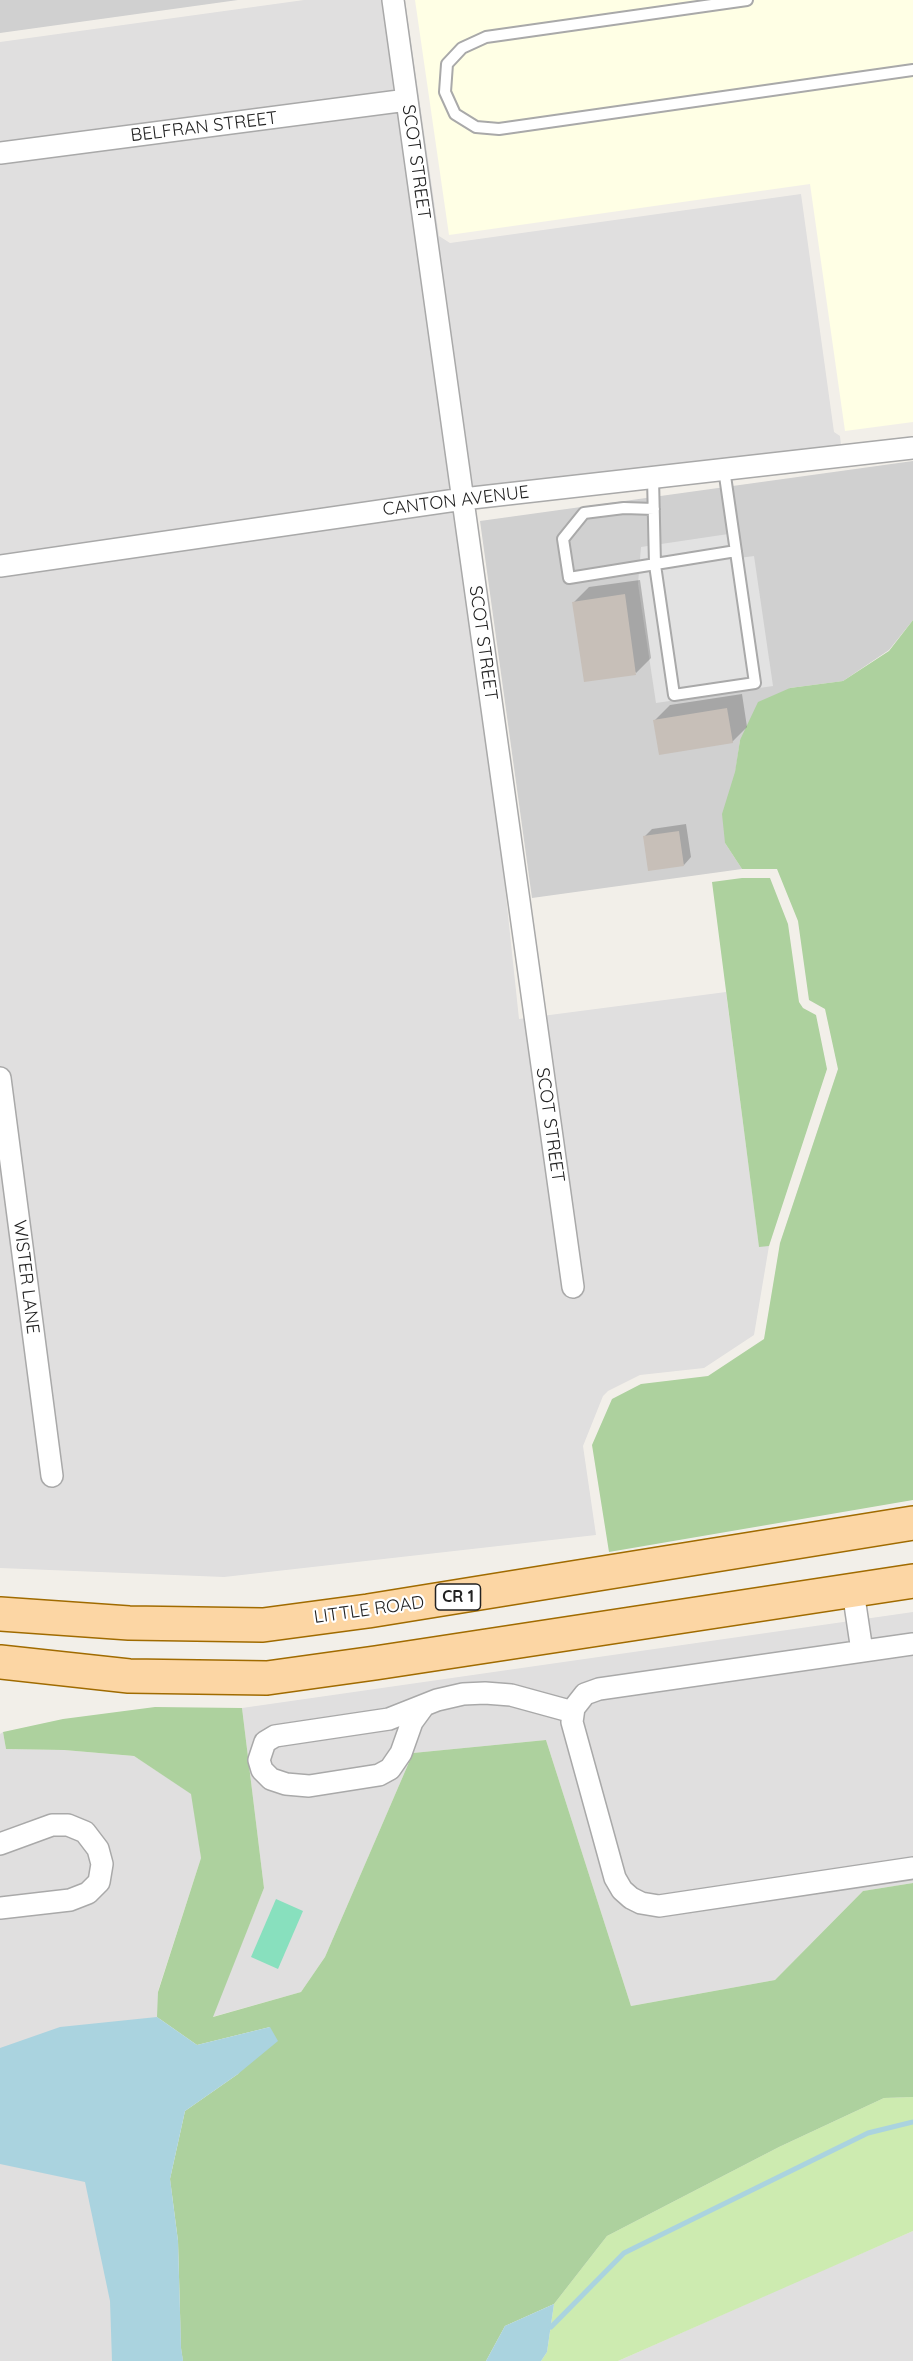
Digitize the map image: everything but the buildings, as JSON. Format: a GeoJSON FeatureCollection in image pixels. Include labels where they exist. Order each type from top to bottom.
{"type":"FeatureCollection","features":[{"type":"Feature","properties":{"kind":"main road","name":"LITTLE ROAD"},"geometry":{"type":"LineString","coordinates":[[0,1614],[129,1623],[263,1625],[380,1609],[913,1523]]}},
{"type":"Feature","properties":{"kind":"main road"},"geometry":{"type":"LineString","coordinates":[[0,1662],[129,1676],[267,1678],[913,1581]]}},
{"type":"Feature","properties":{"kind":"street","name":"SCOT STREET"},"geometry":{"type":"LineString","coordinates":[[393,0],[573,1287]]}},
{"type":"Feature","properties":{"kind":"street","name":"BELFRAN STREET"},"geometry":{"type":"LineString","coordinates":[[0,153],[407,100]]}},
{"type":"Feature","properties":{"kind":"street","name":"CANTON AVENUE"},"geometry":{"type":"LineString","coordinates":[[0,566],[463,499],[913,448]]}},
{"type":"Feature","properties":{"kind":"street","name":"WISTER LANE"},"geometry":{"type":"LineString","coordinates":[[0,1078],[52,1476]]}},
{"type":"Feature","properties":{"kind":"street"},"geometry":{"type":"LineString","coordinates":[[853,1591],[862,1651]]}},
{"type":"Feature","properties":{"kind":"street"},"geometry":{"type":"LineString","coordinates":[[913,1644],[599,1689],[585,1694],[574,1708],[572,1722],[615,1878],[622,1890],[641,1903],[659,1906],[913,1868]]}},
{"type":"Feature","properties":{"kind":"street"},"geometry":{"type":"LineString","coordinates":[[423,1707],[412,1722],[401,1754],[390,1769],[379,1775],[309,1785],[285,1784],[271,1779],[262,1770],[259,1760],[265,1742],[275,1736],[389,1719],[437,1700],[463,1694],[511,1695],[573,1712]]}},
{"type":"Feature","properties":{"kind":"street"},"geometry":{"type":"LineString","coordinates":[[0,1844],[51,1825],[68,1825],[85,1832],[98,1849],[102,1864],[99,1882],[87,1893],[70,1900],[0,1908]]}},
{"type":"Feature","properties":{"kind":"lane"},"geometry":{"type":"LineString","coordinates":[[747,0],[486,37],[462,48],[447,64],[445,92],[455,114],[476,127],[500,129],[913,70]]}},
{"type":"Feature","properties":{"kind":"lane"},"geometry":{"type":"LineString","coordinates":[[653,478],[655,565],[674,695],[755,684],[724,469]]}},
{"type":"Feature","properties":{"kind":"lane"},"geometry":{"type":"LineString","coordinates":[[654,509],[624,508],[584,513],[562,539],[569,578],[736,551]]}},
{"type":"Feature","properties":{"kind":"shaded area"},"geometry":{"type":"Polygon","coordinates":[[[0,0],[238,0],[0,33],[0,0]]]}},
{"type":"Feature","properties":{"kind":"shaded area"},"geometry":{"type":"Polygon","coordinates":[[[304,0],[405,0],[439,236],[450,243],[801,194],[834,432],[840,436],[841,445],[463,489],[519,1019],[726,992],[759,1246],[769,1246],[754,1335],[704,1368],[640,1375],[608,1391],[603,1396],[583,1446],[596,1535],[224,1577],[0,1568],[0,42],[304,0]]]}},
{"type":"Feature","properties":{"kind":"shaded area"},"geometry":{"type":"Polygon","coordinates":[[[415,0],[913,0],[913,422],[845,431],[810,184],[449,235],[415,0]]]}},
{"type":"Feature","properties":{"kind":"shaded area"},"geometry":{"type":"Polygon","coordinates":[[[913,461],[913,620],[889,650],[843,681],[790,688],[740,740],[725,843],[742,869],[532,898],[480,521],[913,461]]]}},
{"type":"Feature","properties":{"kind":"shaded area"},"geometry":{"type":"Polygon","coordinates":[[[735,533],[739,558],[754,556],[773,686],[656,703],[638,584],[641,547],[735,533]]]}},
{"type":"Feature","properties":{"kind":"shaded area"},"geometry":{"type":"Polygon","coordinates":[[[913,1612],[913,1883],[863,1891],[775,1980],[631,2006],[546,1740],[413,1753],[325,1957],[301,1992],[212,2017],[264,1888],[242,1708],[913,1612]]]}},
{"type":"Feature","properties":{"kind":"shaded area"},"geometry":{"type":"Polygon","coordinates":[[[3,1732],[6,1749],[64,1750],[134,1756],[192,1794],[201,1858],[158,1991],[183,2361],[0,2361],[0,1734],[3,1732]]]}},
{"type":"Feature","properties":{"kind":"shaded area"},"geometry":{"type":"Polygon","coordinates":[[[913,2231],[913,2361],[618,2361],[796,2282],[913,2231]]]}},
{"type":"Feature","properties":{"kind":"green space"},"geometry":{"type":"Polygon","coordinates":[[[913,620],[913,1500],[609,1552],[592,1445],[612,1399],[641,1384],[708,1376],[764,1339],[780,1243],[838,1069],[825,1009],[809,1000],[798,921],[777,869],[742,869],[725,843],[722,814],[735,772],[740,740],[758,702],[790,688],[843,681],[889,651],[913,620]]]}},
{"type":"Feature","properties":{"kind":"green space"},"geometry":{"type":"Polygon","coordinates":[[[742,878],[770,878],[788,924],[799,1002],[803,1008],[816,1015],[827,1069],[769,1246],[759,1247],[712,882],[742,878]]]}},
{"type":"Feature","properties":{"kind":"green space"},"geometry":{"type":"Polygon","coordinates":[[[155,1707],[242,1708],[264,1888],[213,2017],[301,1992],[325,1957],[413,1753],[546,1740],[631,2006],[775,1980],[863,1891],[913,1883],[913,2097],[884,2098],[779,2147],[607,2236],[554,2304],[505,2326],[486,2361],[183,2361],[178,2241],[170,2179],[185,2111],[238,2074],[270,2027],[197,2045],[157,2017],[158,1992],[201,1858],[191,1794],[134,1756],[64,1750],[6,1749],[3,1732],[63,1719],[155,1707]]]}},
{"type":"Feature","properties":{"kind":"green space"},"geometry":{"type":"Polygon","coordinates":[[[276,1899],[303,1911],[278,1969],[251,1957],[276,1899]]]}},
{"type":"Feature","properties":{"kind":"green space"},"geometry":{"type":"Polygon","coordinates":[[[913,2097],[913,2231],[618,2361],[541,2361],[547,2352],[554,2304],[607,2236],[779,2147],[884,2098],[913,2097]]]}},
{"type":"Feature","properties":{"kind":"water"},"geometry":{"type":"Polygon","coordinates":[[[157,2017],[197,2045],[270,2027],[278,2041],[238,2074],[185,2111],[170,2179],[178,2241],[183,2361],[112,2361],[110,2301],[85,2182],[0,2164],[0,2048],[60,2027],[157,2017]]]}},
{"type":"Feature","properties":{"kind":"water"},"geometry":{"type":"Polygon","coordinates":[[[554,2304],[547,2352],[541,2361],[486,2361],[505,2326],[554,2304]]]}},
{"type":"Feature","properties":{"kind":"waterway"},"geometry":{"type":"LineString","coordinates":[[551,2327],[624,2253],[868,2133],[913,2122]]}}]}
